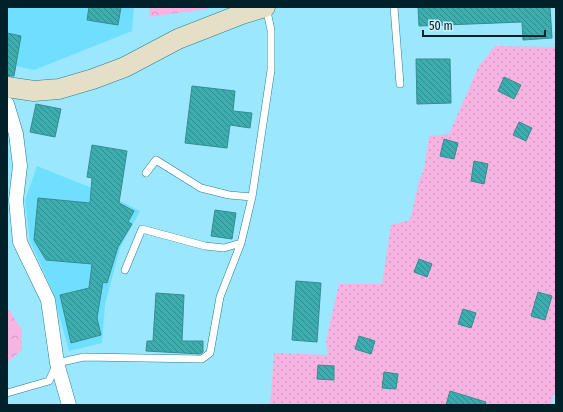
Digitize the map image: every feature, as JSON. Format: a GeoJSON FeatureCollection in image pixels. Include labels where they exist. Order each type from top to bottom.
{"type":"FeatureCollection","features":[{"type":"Feature","properties":{"kind":"street"},"geometry":{"type":"LineString","coordinates":[[7,87],[34,91],[59,89],[93,79],[125,67],[178,39],[242,14],[265,7]]}},
{"type":"Feature","properties":{"kind":"street"},"geometry":{"type":"LineString","coordinates":[[7,104],[16,134],[20,166],[16,200],[20,242],[48,300],[57,363],[69,405]]}},
{"type":"Feature","properties":{"kind":"lane"},"geometry":{"type":"LineString","coordinates":[[7,393],[49,381],[57,363],[84,358],[202,359],[210,353],[220,297],[241,243],[252,197],[271,70],[271,30],[265,7]]}},
{"type":"Feature","properties":{"kind":"lane"},"geometry":{"type":"LineString","coordinates":[[394,7],[400,84]]}},
{"type":"Feature","properties":{"kind":"lane"},"geometry":{"type":"LineString","coordinates":[[146,173],[156,160],[201,188],[229,195],[252,197]]}},
{"type":"Feature","properties":{"kind":"lane"},"geometry":{"type":"LineString","coordinates":[[125,270],[142,229],[205,246],[224,248],[241,243]]}},
{"type":"Feature","properties":{"kind":"shaded area"},"geometry":{"type":"Polygon","coordinates":[[[7,7],[134,7],[132,31],[34,70],[7,64],[7,7]]]}},
{"type":"Feature","properties":{"kind":"shaded area"},"geometry":{"type":"Polygon","coordinates":[[[37,166],[104,193],[140,211],[120,248],[105,304],[102,343],[69,351],[52,290],[30,241],[25,201],[37,166]]]}},
{"type":"Feature","properties":{"kind":"green space"},"geometry":{"type":"Polygon","coordinates":[[[149,7],[210,7],[207,9],[149,17],[149,7]]]}},
{"type":"Feature","properties":{"kind":"green space"},"geometry":{"type":"Polygon","coordinates":[[[495,46],[556,47],[556,389],[550,405],[270,405],[274,353],[328,355],[326,341],[339,284],[382,284],[391,225],[410,220],[420,178],[424,170],[429,136],[449,134],[479,66],[495,46]]]}},
{"type":"Feature","properties":{"kind":"green space"},"geometry":{"type":"Polygon","coordinates":[[[7,307],[22,330],[22,350],[8,362],[7,307]]]}},
{"type":"Feature","properties":{"kind":"building"},"geometry":{"type":"Polygon","coordinates":[[[89,7],[121,7],[118,25],[87,20],[89,7]]]}},
{"type":"Feature","properties":{"kind":"building"},"geometry":{"type":"Polygon","coordinates":[[[418,7],[550,7],[552,38],[523,40],[522,22],[419,26],[418,7]]]}},
{"type":"Feature","properties":{"kind":"building"},"geometry":{"type":"Polygon","coordinates":[[[7,33],[21,36],[14,76],[7,76],[7,33]]]}},
{"type":"Feature","properties":{"kind":"building"},"geometry":{"type":"Polygon","coordinates":[[[416,59],[450,59],[451,103],[417,104],[416,59]]]}},
{"type":"Feature","properties":{"kind":"building"},"geometry":{"type":"Polygon","coordinates":[[[504,77],[521,85],[514,99],[498,91],[504,77]]]}},
{"type":"Feature","properties":{"kind":"building"},"geometry":{"type":"Polygon","coordinates":[[[192,86],[235,91],[233,111],[252,113],[250,128],[230,125],[227,148],[185,143],[192,86]]]}},
{"type":"Feature","properties":{"kind":"building"},"geometry":{"type":"Polygon","coordinates":[[[36,104],[61,109],[55,137],[30,132],[36,104]]]}},
{"type":"Feature","properties":{"kind":"building"},"geometry":{"type":"Polygon","coordinates":[[[519,122],[532,128],[526,141],[513,135],[519,122]]]}},
{"type":"Feature","properties":{"kind":"building"},"geometry":{"type":"Polygon","coordinates":[[[444,139],[458,143],[454,159],[440,156],[444,139]]]}},
{"type":"Feature","properties":{"kind":"building"},"geometry":{"type":"Polygon","coordinates":[[[92,145],[127,151],[119,203],[134,211],[128,222],[132,224],[118,247],[107,283],[103,282],[97,318],[101,335],[71,343],[60,295],[89,288],[92,264],[46,260],[34,240],[38,198],[90,203],[92,178],[87,177],[92,145]]]}},
{"type":"Feature","properties":{"kind":"building"},"geometry":{"type":"Polygon","coordinates":[[[474,161],[488,164],[484,184],[471,181],[474,161]]]}},
{"type":"Feature","properties":{"kind":"building"},"geometry":{"type":"Polygon","coordinates":[[[215,210],[236,213],[232,239],[211,236],[215,210]]]}},
{"type":"Feature","properties":{"kind":"building"},"geometry":{"type":"Polygon","coordinates":[[[419,259],[432,264],[427,277],[414,272],[419,259]]]}},
{"type":"Feature","properties":{"kind":"building"},"geometry":{"type":"Polygon","coordinates":[[[296,281],[321,283],[317,342],[292,340],[296,281]]]}},
{"type":"Feature","properties":{"kind":"building"},"geometry":{"type":"Polygon","coordinates":[[[538,292],[552,296],[545,320],[531,316],[538,292]]]}},
{"type":"Feature","properties":{"kind":"building"},"geometry":{"type":"Polygon","coordinates":[[[156,293],[184,295],[182,341],[203,341],[203,352],[200,354],[146,351],[147,341],[153,341],[156,293]]]}},
{"type":"Feature","properties":{"kind":"building"},"geometry":{"type":"Polygon","coordinates":[[[463,309],[476,313],[471,328],[458,324],[463,309]]]}},
{"type":"Feature","properties":{"kind":"building"},"geometry":{"type":"Polygon","coordinates":[[[359,336],[375,341],[371,354],[355,349],[359,336]]]}},
{"type":"Feature","properties":{"kind":"building"},"geometry":{"type":"Polygon","coordinates":[[[318,365],[334,366],[334,380],[317,379],[318,365]]]}},
{"type":"Feature","properties":{"kind":"building"},"geometry":{"type":"Polygon","coordinates":[[[384,372],[398,374],[396,389],[382,388],[384,372]]]}},
{"type":"Feature","properties":{"kind":"building"},"geometry":{"type":"Polygon","coordinates":[[[450,391],[486,402],[485,405],[446,405],[450,391]]]}}]}
